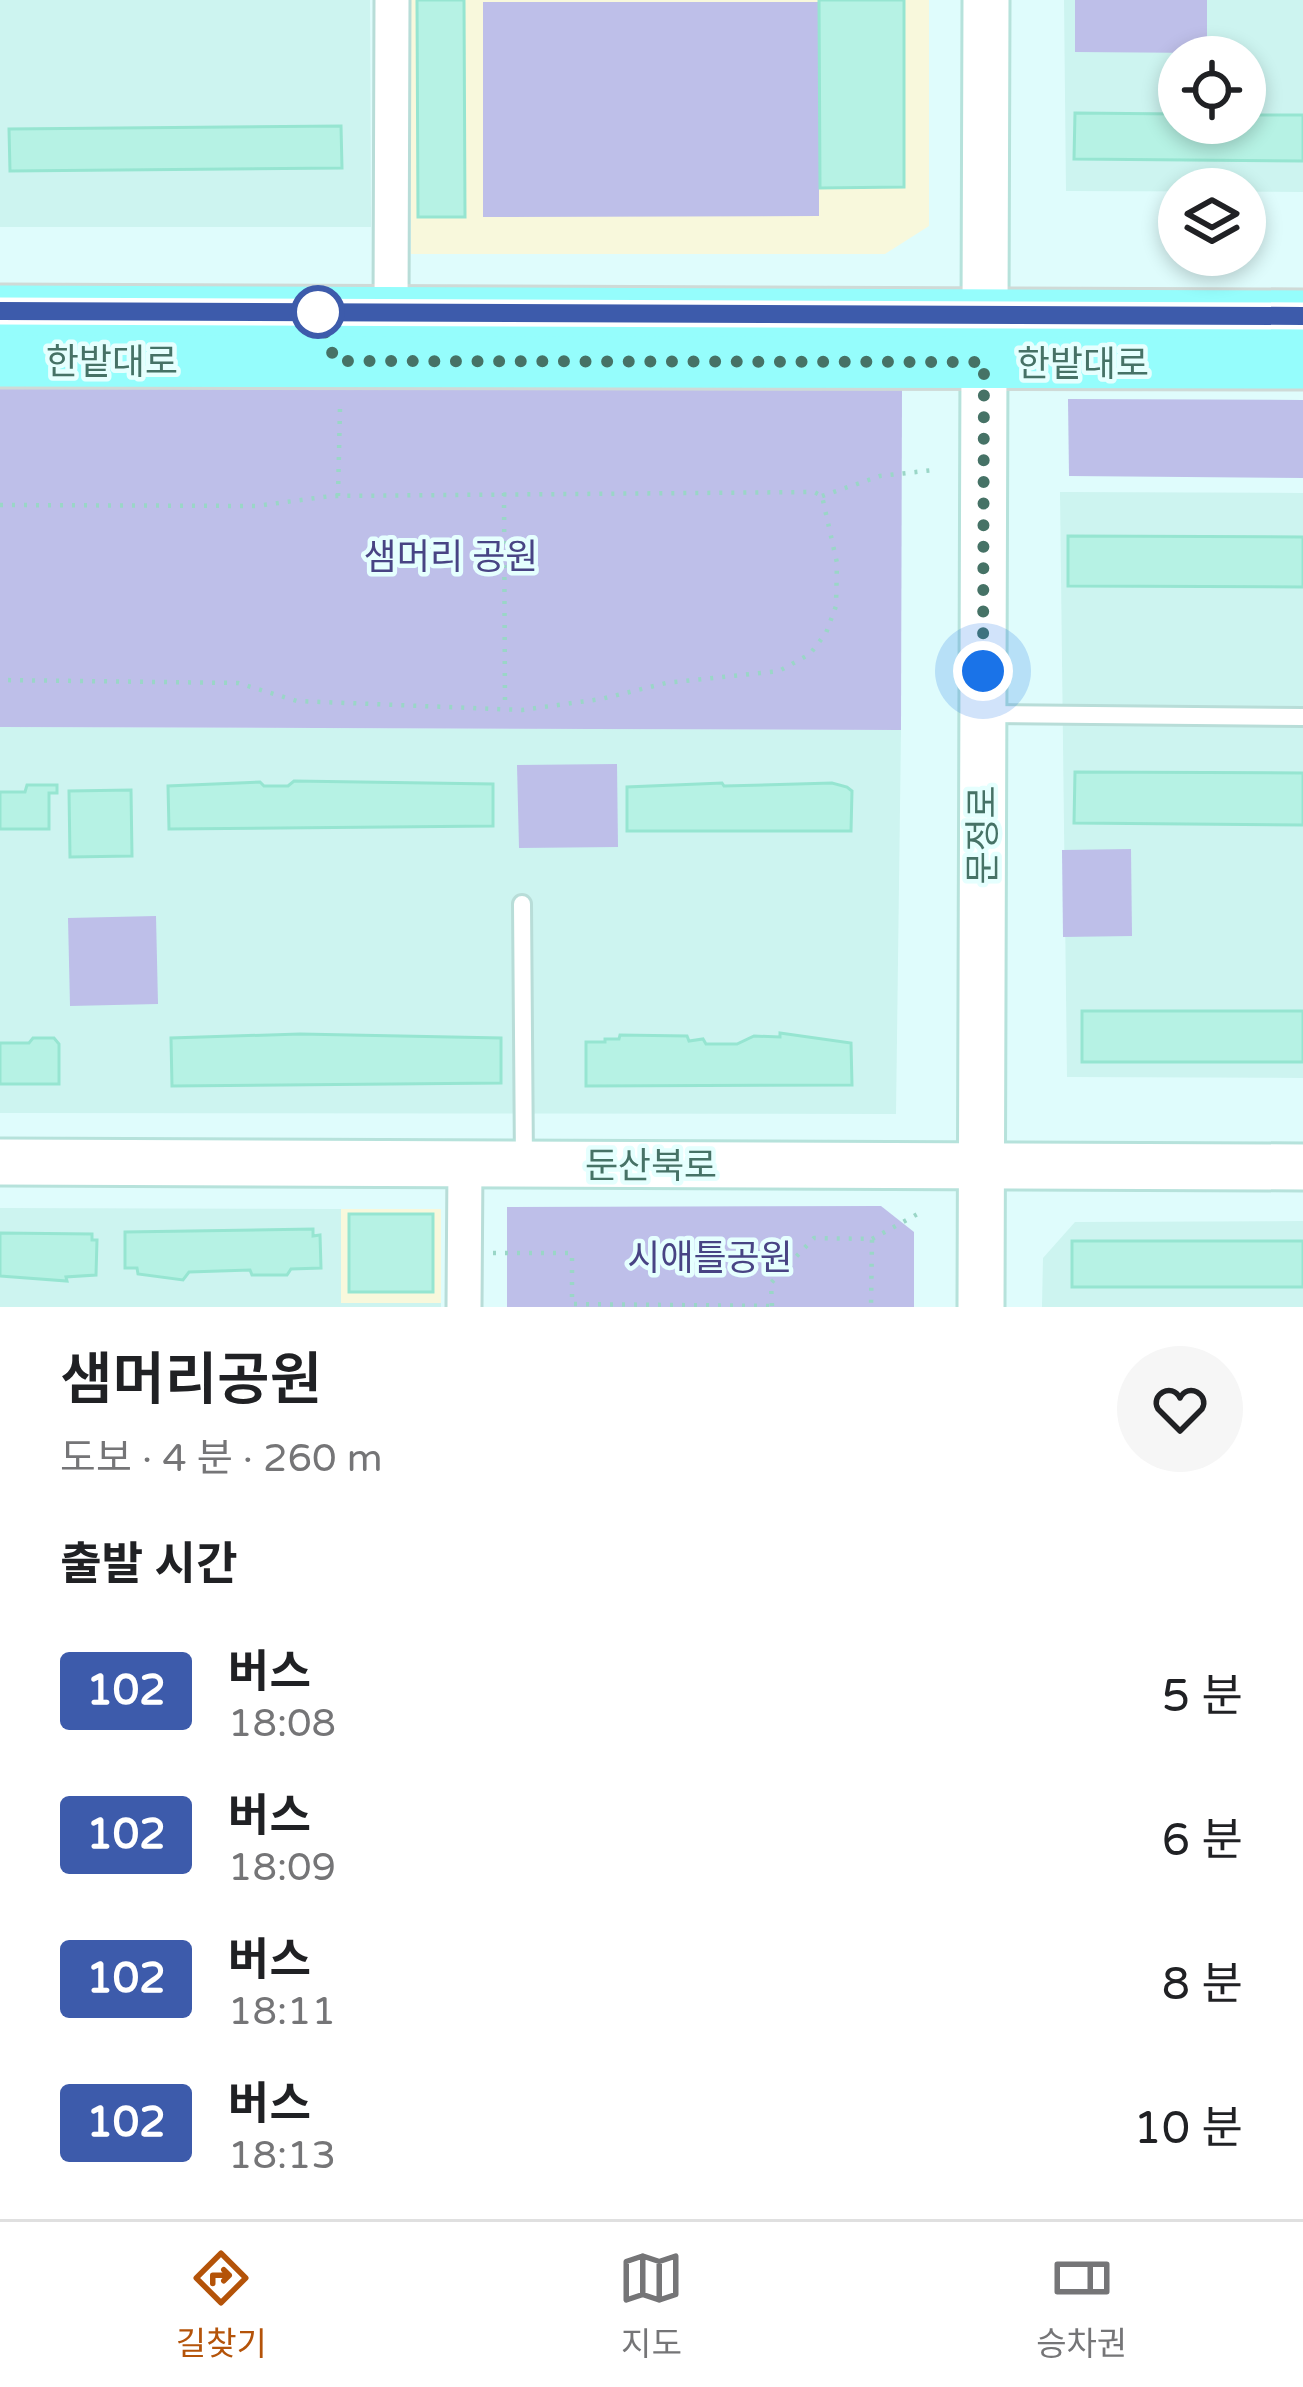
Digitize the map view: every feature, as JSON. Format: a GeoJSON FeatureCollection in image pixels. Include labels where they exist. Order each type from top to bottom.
{"type":"FeatureCollection","features":[{"type":"Feature","properties":{"kind":"main road","name":"문정로"},"geometry":{"type":"LineString","coordinates":[[980,1307],[986,0]]}},
{"type":"Feature","properties":{"kind":"main road","name":"한밭대로"},"geometry":{"type":"LineString","coordinates":[[0,311],[391,312],[984,338],[1303,363]]}},
{"type":"Feature","properties":{"kind":"main road","name":"한밭대로"},"geometry":{"type":"LineString","coordinates":[[0,361],[984,338],[1303,316]]}},
{"type":"Feature","properties":{"kind":"main road","name":"둔산북로"},"geometry":{"type":"LineString","coordinates":[[0,1162],[1303,1167]]}},
{"type":"Feature","properties":{"kind":"street"},"geometry":{"type":"LineString","coordinates":[[391,312],[392,0]]}},
{"type":"Feature","properties":{"kind":"street"},"geometry":{"type":"LineString","coordinates":[[464,1307],[465,1164]]}},
{"type":"Feature","properties":{"kind":"lane"},"geometry":{"type":"LineString","coordinates":[[983,714],[1303,717]]}},
{"type":"Feature","properties":{"kind":"lane"},"geometry":{"type":"LineString","coordinates":[[522,904],[524,1164]]}},
{"type":"Feature","properties":{"kind":"path"},"geometry":{"type":"LineString","coordinates":[[338,496],[340,409]]}},
{"type":"Feature","properties":{"kind":"path"},"geometry":{"type":"LineString","coordinates":[[0,505],[256,506],[338,496],[504,493],[771,491],[822,496],[880,476],[934,470]]}},
{"type":"Feature","properties":{"kind":"path"},"geometry":{"type":"LineString","coordinates":[[504,493],[505,709]]}},
{"type":"Feature","properties":{"kind":"path"},"geometry":{"type":"LineString","coordinates":[[0,680],[238,683],[296,701],[505,709],[554,707],[666,683],[779,671],[810,654],[826,633],[836,606],[837,563],[822,496]]}},
{"type":"Feature","properties":{"kind":"path"},"geometry":{"type":"LineString","coordinates":[[485,1253],[572,1253],[572,1304],[772,1306],[771,1283],[814,1238],[872,1239],[923,1210]]}},
{"type":"Feature","properties":{"kind":"path"},"geometry":{"type":"LineString","coordinates":[[871,1307],[872,1239]]}},
{"type":"Feature","properties":{"kind":"shaded area"},"geometry":{"type":"Polygon","coordinates":[[[0,0],[370,0],[371,227],[0,227],[0,0]]]}},
{"type":"Feature","properties":{"kind":"shaded area"},"geometry":{"type":"Polygon","coordinates":[[[411,0],[929,0],[929,226],[885,254],[411,254],[411,0]]]}},
{"type":"Feature","properties":{"kind":"shaded area"},"geometry":{"type":"Polygon","coordinates":[[[1064,0],[1303,0],[1303,192],[1266,192],[1266,168],[1158,168],[1158,191],[1066,191],[1064,0]]]}},
{"type":"Feature","properties":{"kind":"shaded area"},"geometry":{"type":"Polygon","coordinates":[[[1060,492],[1303,493],[1303,1078],[1067,1077],[1060,492]]]}},
{"type":"Feature","properties":{"kind":"shaded area"},"geometry":{"type":"Polygon","coordinates":[[[0,727],[901,730],[896,1114],[0,1113],[0,727]]]}},
{"type":"Feature","properties":{"kind":"shaded area"},"geometry":{"type":"Polygon","coordinates":[[[0,1208],[341,1209],[341,1302],[441,1303],[441,1307],[0,1307],[0,1208]]]}},
{"type":"Feature","properties":{"kind":"shaded area"},"geometry":{"type":"Polygon","coordinates":[[[341,1209],[441,1209],[441,1303],[341,1303],[341,1209]]]}},
{"type":"Feature","properties":{"kind":"shaded area"},"geometry":{"type":"Polygon","coordinates":[[[1303,1221],[1303,1307],[1042,1307],[1043,1258],[1075,1222],[1303,1221]]]}},
{"type":"Feature","properties":{"kind":"green space"},"geometry":{"type":"Polygon","coordinates":[[[1075,0],[1207,0],[1207,36],[1158,36],[1158,53],[1075,52],[1075,0]]]}},
{"type":"Feature","properties":{"kind":"green space"},"geometry":{"type":"Polygon","coordinates":[[[483,2],[819,2],[819,216],[483,217],[483,2]]]}},
{"type":"Feature","properties":{"kind":"green space","name":"샘머리 공원"},"geometry":{"type":"Polygon","coordinates":[[[0,383],[902,386],[901,730],[0,727],[0,383]]]}},
{"type":"Feature","properties":{"kind":"green space"},"geometry":{"type":"Polygon","coordinates":[[[1068,399],[1303,400],[1303,478],[1069,476],[1068,399]]]}},
{"type":"Feature","properties":{"kind":"green space"},"geometry":{"type":"Polygon","coordinates":[[[617,764],[618,847],[519,848],[517,765],[617,764]]]}},
{"type":"Feature","properties":{"kind":"green space"},"geometry":{"type":"Polygon","coordinates":[[[1131,849],[1132,936],[1063,937],[1062,850],[1131,849]]]}},
{"type":"Feature","properties":{"kind":"green space"},"geometry":{"type":"Polygon","coordinates":[[[156,916],[158,1004],[70,1006],[68,918],[156,916]]]}},
{"type":"Feature","properties":{"kind":"green space","name":"시애틀공원"},"geometry":{"type":"Polygon","coordinates":[[[881,1206],[914,1232],[914,1307],[507,1307],[507,1207],[881,1206]]]}},
{"type":"Feature","properties":{"kind":"building"},"geometry":{"type":"Polygon","coordinates":[[[417,0],[464,0],[465,217],[418,217],[417,0]]]}},
{"type":"Feature","properties":{"kind":"building"},"geometry":{"type":"Polygon","coordinates":[[[819,0],[904,0],[904,187],[820,188],[819,0]]]}},
{"type":"Feature","properties":{"kind":"building"},"geometry":{"type":"Polygon","coordinates":[[[1075,113],[1158,114],[1158,144],[1266,144],[1266,115],[1303,115],[1303,161],[1074,159],[1075,113]]]}},
{"type":"Feature","properties":{"kind":"building"},"geometry":{"type":"Polygon","coordinates":[[[341,126],[342,168],[10,171],[9,129],[341,126]]]}},
{"type":"Feature","properties":{"kind":"building"},"geometry":{"type":"Polygon","coordinates":[[[1068,536],[1303,537],[1303,587],[1068,586],[1068,536]]]}},
{"type":"Feature","properties":{"kind":"building"},"geometry":{"type":"Polygon","coordinates":[[[1075,772],[1303,773],[1303,825],[1074,823],[1075,772]]]}},
{"type":"Feature","properties":{"kind":"building"},"geometry":{"type":"Polygon","coordinates":[[[294,781],[493,784],[493,826],[169,829],[168,786],[260,782],[288,786],[294,781]]]}},
{"type":"Feature","properties":{"kind":"building"},"geometry":{"type":"Polygon","coordinates":[[[722,783],[847,787],[852,791],[851,831],[627,831],[627,787],[722,783]]]}},
{"type":"Feature","properties":{"kind":"building"},"geometry":{"type":"Polygon","coordinates":[[[27,785],[57,785],[57,793],[49,793],[49,829],[0,829],[0,792],[25,792],[27,785]]]}},
{"type":"Feature","properties":{"kind":"building"},"geometry":{"type":"Polygon","coordinates":[[[131,790],[132,856],[70,857],[69,791],[131,790]]]}},
{"type":"Feature","properties":{"kind":"building"},"geometry":{"type":"Polygon","coordinates":[[[1082,1011],[1303,1011],[1303,1062],[1082,1062],[1082,1011]]]}},
{"type":"Feature","properties":{"kind":"building"},"geometry":{"type":"Polygon","coordinates":[[[780,1033],[851,1043],[852,1085],[586,1086],[586,1042],[605,1042],[620,1035],[687,1036],[689,1041],[703,1039],[706,1044],[737,1044],[754,1036],[780,1037],[780,1033]]]}},
{"type":"Feature","properties":{"kind":"building"},"geometry":{"type":"Polygon","coordinates":[[[300,1034],[501,1038],[501,1083],[172,1086],[171,1038],[300,1034]]]}},
{"type":"Feature","properties":{"kind":"building"},"geometry":{"type":"Polygon","coordinates":[[[33,1038],[54,1038],[59,1044],[59,1084],[0,1084],[0,1043],[29,1043],[33,1038]]]}},
{"type":"Feature","properties":{"kind":"building"},"geometry":{"type":"Polygon","coordinates":[[[349,1214],[433,1214],[433,1292],[349,1292],[349,1214]]]}},
{"type":"Feature","properties":{"kind":"building"},"geometry":{"type":"Polygon","coordinates":[[[313,1229],[313,1236],[320,1235],[321,1268],[291,1269],[287,1275],[252,1275],[250,1270],[189,1272],[183,1280],[125,1268],[125,1232],[313,1229]]]}},
{"type":"Feature","properties":{"kind":"building"},"geometry":{"type":"Polygon","coordinates":[[[0,1233],[92,1234],[92,1240],[97,1240],[96,1275],[66,1277],[67,1281],[0,1276],[0,1233]]]}},
{"type":"Feature","properties":{"kind":"building"},"geometry":{"type":"Polygon","coordinates":[[[1072,1241],[1303,1241],[1303,1287],[1072,1287],[1072,1241]]]}},
{"type":"Feature","properties":{"kind":"bus line","name":"102"},"geometry":{"type":"LineString","coordinates":[[0,311],[1303,316]]}},
{"type":"Feature","properties":{"kind":"route"},"geometry":{"type":"LineString","coordinates":[[318,312],[335,361],[984,362],[983,671]]}}]}
